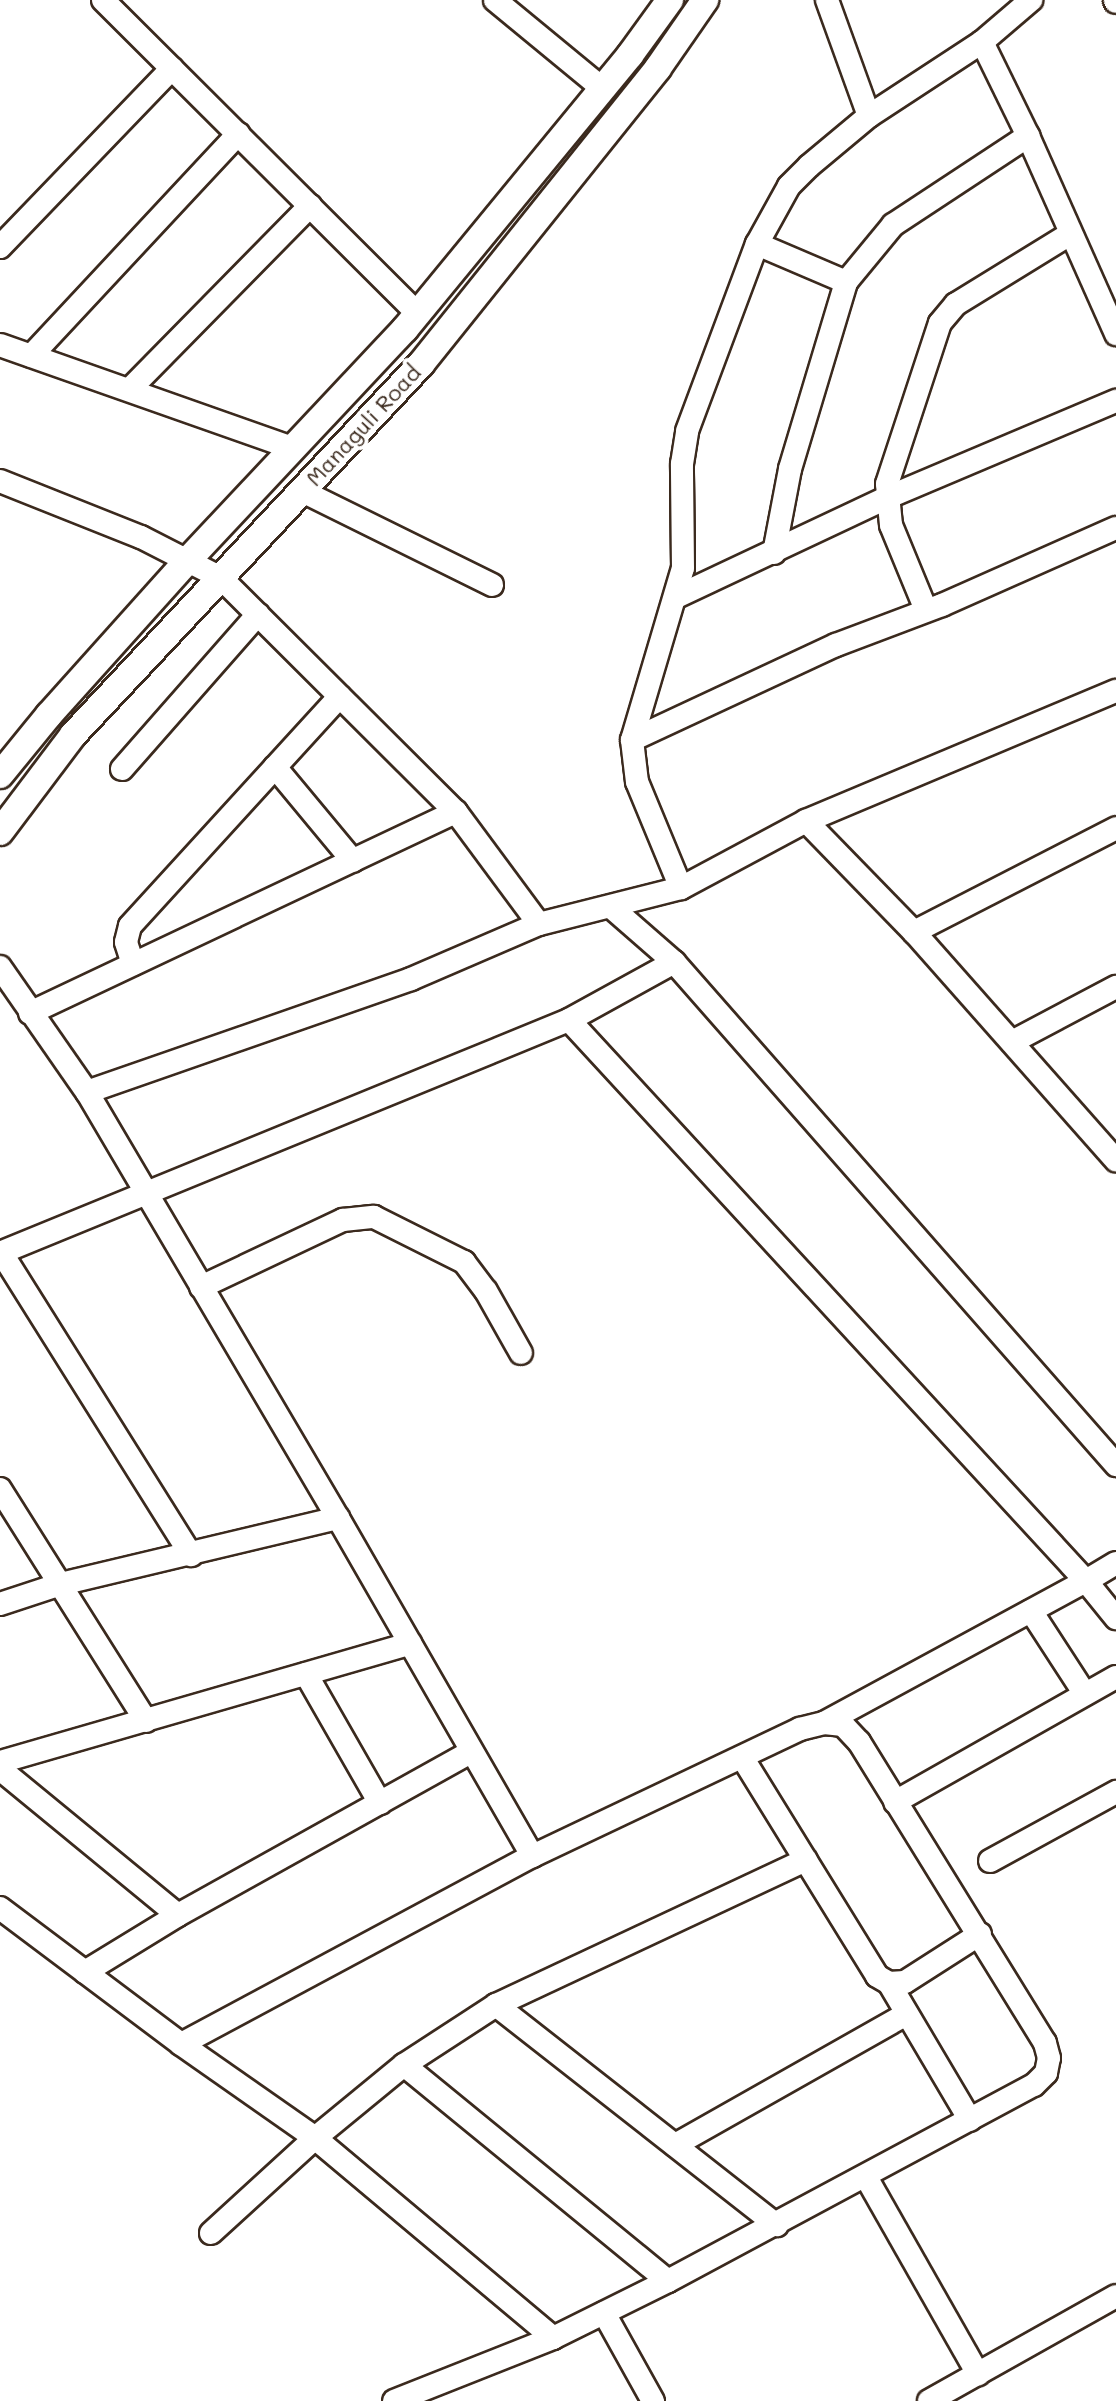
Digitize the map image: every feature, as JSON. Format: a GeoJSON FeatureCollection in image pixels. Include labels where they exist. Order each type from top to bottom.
{"type":"FeatureCollection","features":[{"type":"Feature","properties":{"kind":"main road","name":"Managuli Road"},"geometry":{"type":"LineString","coordinates":[[0,777],[49,715],[188,560],[417,313],[603,89],[670,0]]}},
{"type":"Feature","properties":{"kind":"main road","name":"Managuli Road"},"geometry":{"type":"LineString","coordinates":[[0,832],[83,723],[446,334],[658,68],[705,0]]}},
{"type":"Feature","properties":{"kind":"street"},"geometry":{"type":"LineString","coordinates":[[103,0],[417,313]]}},
{"type":"Feature","properties":{"kind":"street"},"geometry":{"type":"LineString","coordinates":[[495,0],[603,89]]}},
{"type":"Feature","properties":{"kind":"street"},"geometry":{"type":"LineString","coordinates":[[827,0],[869,116]]}},
{"type":"Feature","properties":{"kind":"street"},"geometry":{"type":"LineString","coordinates":[[681,888],[637,782],[632,740],[683,568],[682,464],[687,431],[757,244],[789,186],[869,116],[982,42],[1031,0]]}},
{"type":"Feature","properties":{"kind":"street"},"geometry":{"type":"LineString","coordinates":[[982,42],[1028,136],[1116,334]]}},
{"type":"Feature","properties":{"kind":"street"},"geometry":{"type":"LineString","coordinates":[[0,247],[172,68]]}},
{"type":"Feature","properties":{"kind":"street"},"geometry":{"type":"LineString","coordinates":[[31,356],[238,134]]}},
{"type":"Feature","properties":{"kind":"street"},"geometry":{"type":"LineString","coordinates":[[774,553],[790,469],[846,282],[893,225],[1028,136]]}},
{"type":"Feature","properties":{"kind":"street"},"geometry":{"type":"LineString","coordinates":[[130,389],[310,206]]}},
{"type":"Feature","properties":{"kind":"street"},"geometry":{"type":"LineString","coordinates":[[926,610],[891,525],[886,498],[890,470],[940,323],[956,304],[1070,234]]}},
{"type":"Feature","properties":{"kind":"street"},"geometry":{"type":"LineString","coordinates":[[757,244],[846,282]]}},
{"type":"Feature","properties":{"kind":"street"},"geometry":{"type":"LineString","coordinates":[[0,345],[293,448]]}},
{"type":"Feature","properties":{"kind":"street"},"geometry":{"type":"LineString","coordinates":[[676,597],[886,498],[1116,401]]}},
{"type":"Feature","properties":{"kind":"street"},"geometry":{"type":"LineString","coordinates":[[1,482],[188,560],[221,578],[456,812],[539,924]]}},
{"type":"Feature","properties":{"kind":"street"},"geometry":{"type":"LineString","coordinates":[[302,491],[492,585]]}},
{"type":"Feature","properties":{"kind":"street"},"geometry":{"type":"LineString","coordinates":[[632,740],[836,645],[926,610],[1116,528]]}},
{"type":"Feature","properties":{"kind":"street"},"geometry":{"type":"LineString","coordinates":[[122,769],[258,614]]}},
{"type":"Feature","properties":{"kind":"street"},"geometry":{"type":"LineString","coordinates":[[87,1092],[268,1032],[411,979],[539,924],[681,888],[806,821],[1116,691]]}},
{"type":"Feature","properties":{"kind":"street"},"geometry":{"type":"LineString","coordinates":[[133,964],[126,942],[130,926],[340,696]]}},
{"type":"Feature","properties":{"kind":"street"},"geometry":{"type":"LineString","coordinates":[[275,767],[353,861]]}},
{"type":"Feature","properties":{"kind":"street"},"geometry":{"type":"LineString","coordinates":[[0,777],[31,791]]}},
{"type":"Feature","properties":{"kind":"street"},"geometry":{"type":"LineString","coordinates":[[30,1013],[456,812]]}},
{"type":"Feature","properties":{"kind":"street"},"geometry":{"type":"LineString","coordinates":[[806,821],[914,932],[1116,1160]]}},
{"type":"Feature","properties":{"kind":"street"},"geometry":{"type":"LineString","coordinates":[[914,932],[1113,836]]}},
{"type":"Feature","properties":{"kind":"street"},"geometry":{"type":"LineString","coordinates":[[611,907],[674,962],[1116,1465]]}},
{"type":"Feature","properties":{"kind":"street"},"geometry":{"type":"LineString","coordinates":[[191,1555],[1,1252],[569,1020],[674,962]]}},
{"type":"Feature","properties":{"kind":"street"},"geometry":{"type":"LineString","coordinates":[[0,967],[87,1092],[338,1518],[532,1856]]}},
{"type":"Feature","properties":{"kind":"street"},"geometry":{"type":"LineString","coordinates":[[1012,1042],[1116,987]]}},
{"type":"Feature","properties":{"kind":"street"},"geometry":{"type":"LineString","coordinates":[[569,1020],[1086,1581],[1116,1618]]}},
{"type":"Feature","properties":{"kind":"street"},"geometry":{"type":"LineString","coordinates":[[201,1287],[343,1220],[374,1217],[464,1262],[486,1291],[521,1353]]}},
{"type":"Feature","properties":{"kind":"street"},"geometry":{"type":"LineString","coordinates":[[1,1493],[146,1721]]}},
{"type":"Feature","properties":{"kind":"street"},"geometry":{"type":"LineString","coordinates":[[0,1604],[61,1584],[338,1518]]}},
{"type":"Feature","properties":{"kind":"street"},"geometry":{"type":"LineString","coordinates":[[181,2044],[532,1856],[800,1729],[824,1723],[1116,1563]]}},
{"type":"Feature","properties":{"kind":"street"},"geometry":{"type":"LineString","coordinates":[[1031,1611],[1085,1694]]}},
{"type":"Feature","properties":{"kind":"street"},"geometry":{"type":"LineString","coordinates":[[0,1762],[410,1644]]}},
{"type":"Feature","properties":{"kind":"street"},"geometry":{"type":"LineString","coordinates":[[306,1674],[380,1803]]}},
{"type":"Feature","properties":{"kind":"street"},"geometry":{"type":"LineString","coordinates":[[895,1802],[1116,1677]]}},
{"type":"Feature","properties":{"kind":"street"},"geometry":{"type":"LineString","coordinates":[[394,2401],[553,2338],[668,2281],[1034,2085],[1046,2073],[1049,2058],[1045,2043],[859,1742],[843,1725],[824,1723]]}},
{"type":"Feature","properties":{"kind":"street"},"geometry":{"type":"LineString","coordinates":[[85,1972],[178,1915],[471,1752]]}},
{"type":"Feature","properties":{"kind":"street"},"geometry":{"type":"LineString","coordinates":[[742,1757],[877,1976],[889,1983],[970,2120]]}},
{"type":"Feature","properties":{"kind":"street"},"geometry":{"type":"LineString","coordinates":[[0,1769],[178,1915]]}},
{"type":"Feature","properties":{"kind":"street"},"geometry":{"type":"LineString","coordinates":[[990,1861],[1116,1792]]}},
{"type":"Feature","properties":{"kind":"street"},"geometry":{"type":"LineString","coordinates":[[211,2233],[315,2138],[404,2065],[496,2005],[806,1860]]}},
{"type":"Feature","properties":{"kind":"street"},"geometry":{"type":"LineString","coordinates":[[0,1908],[181,2044],[315,2138],[553,2338]]}},
{"type":"Feature","properties":{"kind":"street"},"geometry":{"type":"LineString","coordinates":[[889,1983],[905,1982],[980,1934]]}},
{"type":"Feature","properties":{"kind":"street"},"geometry":{"type":"LineString","coordinates":[[496,2005],[777,2225]]}},
{"type":"Feature","properties":{"kind":"street"},"geometry":{"type":"LineString","coordinates":[[675,2145],[907,2014]]}},
{"type":"Feature","properties":{"kind":"street"},"geometry":{"type":"LineString","coordinates":[[404,2065],[668,2281]]}},
{"type":"Feature","properties":{"kind":"street"},"geometry":{"type":"LineString","coordinates":[[866,2177],[978,2374]]}},
{"type":"Feature","properties":{"kind":"street"},"geometry":{"type":"LineString","coordinates":[[929,2401],[1116,2296]]}},
{"type":"Feature","properties":{"kind":"street"},"geometry":{"type":"LineString","coordinates":[[604,2313],[653,2401]]}}]}
